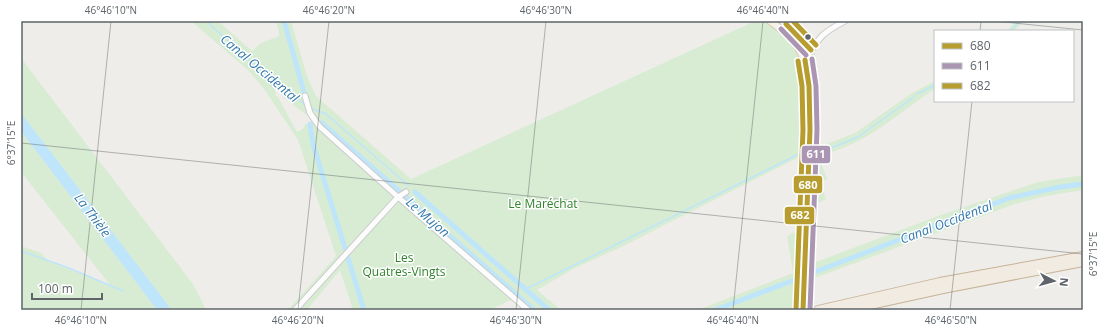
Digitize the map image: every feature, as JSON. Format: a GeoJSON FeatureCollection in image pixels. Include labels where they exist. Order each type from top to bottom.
{"type":"FeatureCollection","features":[{"type":"Feature","properties":{"kind":"highway"},"geometry":{"type":"LineString","coordinates":[[818,310],[940,282],[1083,256]]}},
{"type":"Feature","properties":{"kind":"highway"},"geometry":{"type":"LineString","coordinates":[[847,310],[957,286],[1083,262]]}},
{"type":"Feature","properties":{"kind":"main road"},"geometry":{"type":"LineString","coordinates":[[770,21],[784,31],[797,44],[805,60],[808,72],[810,160],[803,310]]}},
{"type":"Feature","properties":{"kind":"street"},"geometry":{"type":"LineString","coordinates":[[784,31],[786,21]]}},
{"type":"Feature","properties":{"kind":"street"},"geometry":{"type":"LineString","coordinates":[[805,60],[822,34],[846,21]]}},
{"type":"Feature","properties":{"kind":"street"},"geometry":{"type":"LineString","coordinates":[[305,96],[313,118],[319,126],[528,310]]}},
{"type":"Feature","properties":{"kind":"street"},"geometry":{"type":"LineString","coordinates":[[296,310],[398,197],[406,192]]}},
{"type":"Feature","properties":{"kind":"green space"},"geometry":{"type":"Polygon","coordinates":[[[191,21],[218,21],[252,51],[261,43],[279,36],[276,21],[291,21],[307,76],[316,96],[411,179],[755,21],[786,21],[784,31],[805,60],[811,50],[815,49],[819,147],[855,133],[912,93],[934,82],[934,90],[864,138],[853,144],[819,157],[827,179],[820,183],[826,199],[815,205],[816,262],[938,216],[1038,182],[1083,175],[1083,190],[1046,196],[1015,204],[812,279],[812,306],[798,310],[698,310],[793,273],[787,236],[799,230],[801,157],[617,249],[575,268],[537,290],[561,310],[525,310],[513,300],[490,310],[353,310],[340,270],[307,310],[288,310],[336,256],[298,140],[264,89],[249,71],[191,21]],[[274,88],[276,93],[275,95],[279,98],[297,132],[304,128],[305,124],[316,123],[310,113],[305,114],[282,96],[281,92],[274,88]]]}},
{"type":"Feature","properties":{"kind":"green space"},"geometry":{"type":"Polygon","coordinates":[[[1017,21],[1024,21],[1015,30],[1008,30],[1017,21]]]}},
{"type":"Feature","properties":{"kind":"green space"},"geometry":{"type":"Polygon","coordinates":[[[21,58],[193,284],[206,310],[172,310],[21,113],[21,58]]]}},
{"type":"Feature","properties":{"kind":"green space"},"geometry":{"type":"Polygon","coordinates":[[[21,131],[157,310],[21,310],[21,246],[41,253],[48,261],[110,285],[21,172],[21,131]]]}},
{"type":"Feature","properties":{"kind":"water","name":"La Thièle"},"geometry":{"type":"Polygon","coordinates":[[[21,113],[172,310],[157,310],[21,131],[21,113]]]}},
{"type":"Feature","properties":{"kind":"waterway","name":"Canal Occidental"},"geometry":{"type":"LineString","coordinates":[[206,21],[273,81],[307,106]]}},
{"type":"Feature","properties":{"kind":"waterway","name":"Le Mujon"},"geometry":{"type":"LineString","coordinates":[[284,21],[304,92]]}},
{"type":"Feature","properties":{"kind":"waterway"},"geometry":{"type":"LineString","coordinates":[[1011,30],[1020,21]]}},
{"type":"Feature","properties":{"kind":"waterway"},"geometry":{"type":"LineString","coordinates":[[917,94],[934,86]]}},
{"type":"Feature","properties":{"kind":"waterway"},"geometry":{"type":"LineString","coordinates":[[816,154],[858,137],[914,97]]}},
{"type":"Feature","properties":{"kind":"waterway","name":"Canal Occidental"},"geometry":{"type":"LineString","coordinates":[[310,108],[326,114],[409,186]]}},
{"type":"Feature","properties":{"kind":"waterway","name":"Le Mujon"},"geometry":{"type":"LineString","coordinates":[[322,123],[534,310]]}},
{"type":"Feature","properties":{"kind":"waterway"},"geometry":{"type":"LineString","coordinates":[[310,124],[313,144],[364,310]]}},
{"type":"Feature","properties":{"kind":"waterway"},"geometry":{"type":"LineString","coordinates":[[526,289],[800,153],[805,153]]}},
{"type":"Feature","properties":{"kind":"waterway","name":"Canal Occidental"},"geometry":{"type":"LineString","coordinates":[[812,273],[1009,198],[1060,187],[1083,184]]}},
{"type":"Feature","properties":{"kind":"waterway","name":"Canal Occidental"},"geometry":{"type":"LineString","coordinates":[[415,192],[549,310]]}},
{"type":"Feature","properties":{"kind":"waterway"},"geometry":{"type":"LineString","coordinates":[[21,251],[69,268],[123,291]]}},
{"type":"Feature","properties":{"kind":"waterway","name":"Canal Occidental"},"geometry":{"type":"LineString","coordinates":[[715,310],[797,279]]}},
{"type":"Feature","properties":{"kind":"transit line","name":"682"},"geometry":{"type":"LineString","coordinates":[[793,21],[816,45]]}},
{"type":"Feature","properties":{"kind":"transit line","name":"680"},"geometry":{"type":"LineString","coordinates":[[786,24],[811,50]]}},
{"type":"Feature","properties":{"kind":"transit line","name":"611"},"geometry":{"type":"LineString","coordinates":[[781,29],[806,55]]}},
{"type":"Feature","properties":{"kind":"transit line","name":"611"},"geometry":{"type":"LineString","coordinates":[[810,310],[817,130],[816,86],[812,59]]}},
{"type":"Feature","properties":{"kind":"transit line","name":"680"},"geometry":{"type":"LineString","coordinates":[[803,310],[810,130],[809,86],[805,60]]}},
{"type":"Feature","properties":{"kind":"transit line","name":"682"},"geometry":{"type":"LineString","coordinates":[[796,310],[803,130],[802,86],[798,61]]}},
{"type":"Feature","properties":{"kind":"park label","name":"Le Maréchat"},"geometry":{"type":"Point","coordinates":[543,204]}},
{"type":"Feature","properties":{"kind":"park label","name":"Les Quatres-Vingts"},"geometry":{"type":"Point","coordinates":[404,265]}}]}
